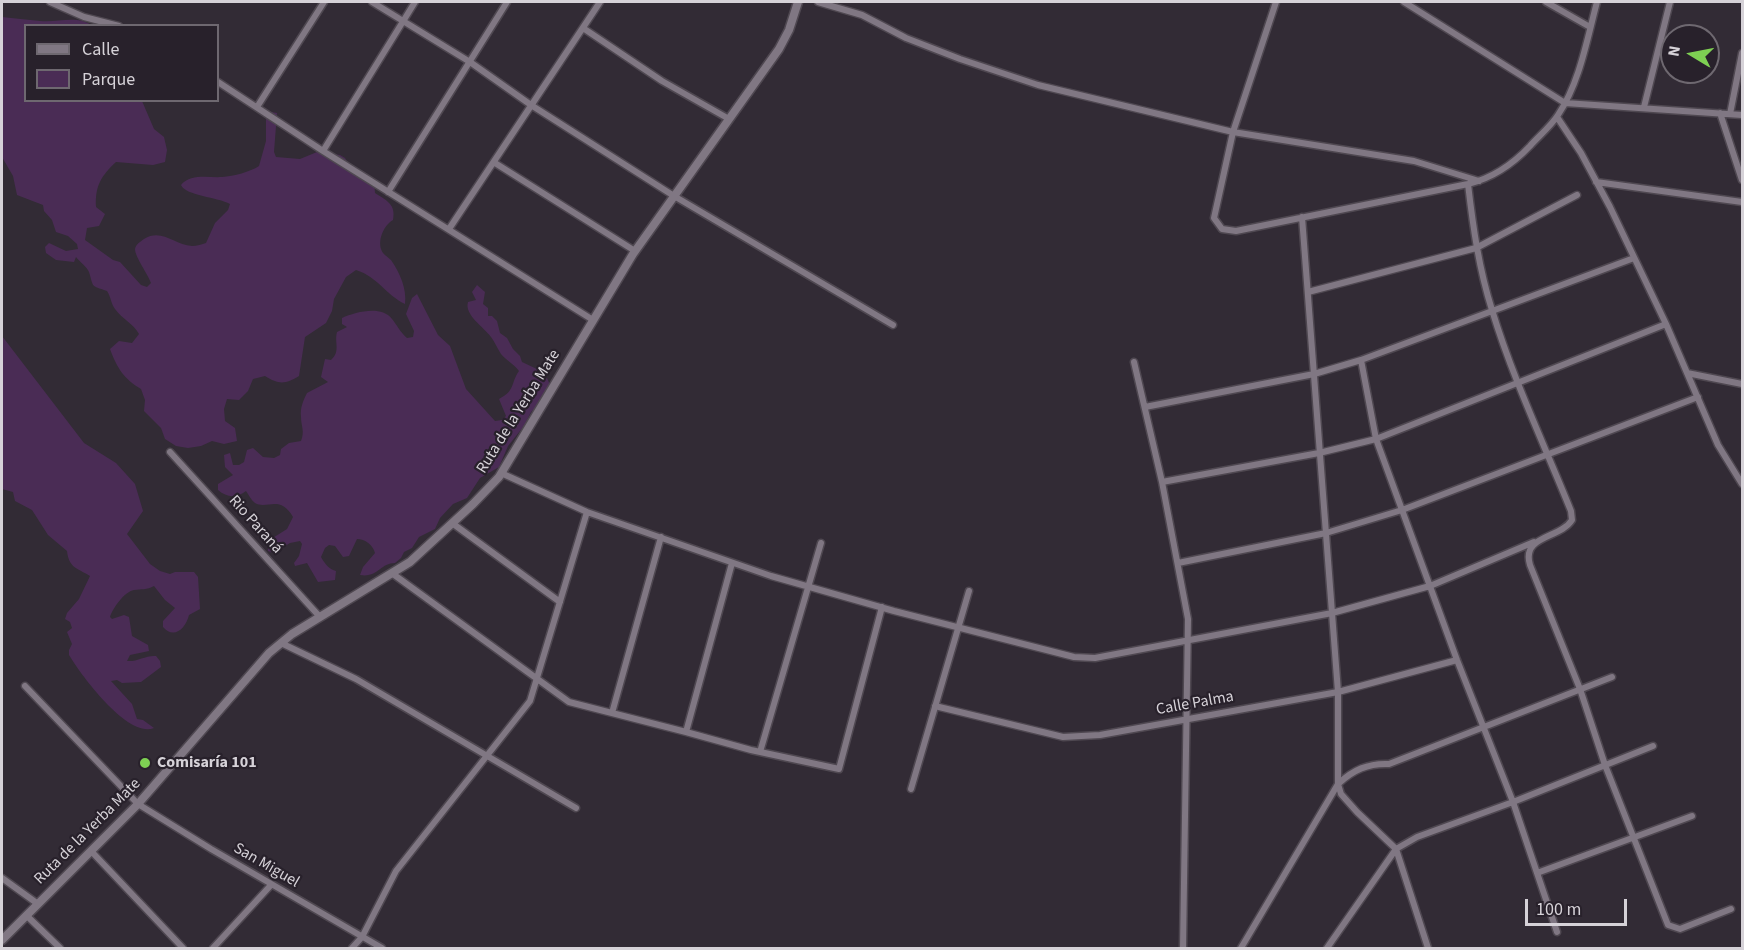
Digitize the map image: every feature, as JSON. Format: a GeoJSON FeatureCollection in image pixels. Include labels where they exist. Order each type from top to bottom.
{"type":"FeatureCollection","features":[{"type":"Feature","properties":{"kind":"main road","name":"Ruta de la Yerba Mate"},"geometry":{"type":"LineString","coordinates":[[2,940],[138,804],[254,669],[281,643],[410,562],[486,491],[501,473],[635,251],[779,49],[789,30],[798,2]]}},
{"type":"Feature","properties":{"kind":"street"},"geometry":{"type":"LineString","coordinates":[[50,2],[84,17],[111,24]]}},
{"type":"Feature","properties":{"kind":"street"},"geometry":{"type":"LineString","coordinates":[[257,107],[324,2]]}},
{"type":"Feature","properties":{"kind":"street"},"geometry":{"type":"LineString","coordinates":[[372,2],[470,62],[531,105],[674,196],[893,325]]}},
{"type":"Feature","properties":{"kind":"street"},"geometry":{"type":"LineString","coordinates":[[322,151],[415,2]]}},
{"type":"Feature","properties":{"kind":"street"},"geometry":{"type":"LineString","coordinates":[[388,192],[507,2]]}},
{"type":"Feature","properties":{"kind":"street"},"geometry":{"type":"LineString","coordinates":[[449,229],[600,2]]}},
{"type":"Feature","properties":{"kind":"street"},"geometry":{"type":"LineString","coordinates":[[818,2],[862,15],[906,38],[1038,85],[1233,132],[1414,161],[1480,181]]}},
{"type":"Feature","properties":{"kind":"street"},"geometry":{"type":"LineString","coordinates":[[1276,2],[1233,132],[1214,218],[1222,229],[1236,231],[1468,184],[1502,171],[1522,154],[1557,117],[1565,103],[1582,60],[1597,2]]}},
{"type":"Feature","properties":{"kind":"street"},"geometry":{"type":"LineString","coordinates":[[1404,2],[1565,103],[1743,115]]}},
{"type":"Feature","properties":{"kind":"street"},"geometry":{"type":"LineString","coordinates":[[1546,2],[1590,27]]}},
{"type":"Feature","properties":{"kind":"street"},"geometry":{"type":"LineString","coordinates":[[1644,107],[1670,2]]}},
{"type":"Feature","properties":{"kind":"street"},"geometry":{"type":"LineString","coordinates":[[583,28],[662,81],[729,119]]}},
{"type":"Feature","properties":{"kind":"street"},"geometry":{"type":"LineString","coordinates":[[1730,114],[1743,53]]}},
{"type":"Feature","properties":{"kind":"street"},"geometry":{"type":"LineString","coordinates":[[219,83],[322,151],[593,320]]}},
{"type":"Feature","properties":{"kind":"street"},"geometry":{"type":"LineString","coordinates":[[1720,113],[1743,180]]}},
{"type":"Feature","properties":{"kind":"street"},"geometry":{"type":"LineString","coordinates":[[1557,117],[1581,153],[1596,182],[1666,324],[1718,445],[1743,484]]}},
{"type":"Feature","properties":{"kind":"street"},"geometry":{"type":"LineString","coordinates":[[495,163],[635,251]]}},
{"type":"Feature","properties":{"kind":"street"},"geometry":{"type":"LineString","coordinates":[[1596,182],[1743,202]]}},
{"type":"Feature","properties":{"kind":"street"},"geometry":{"type":"LineString","coordinates":[[501,473],[587,512],[732,563],[808,587],[1074,657],[1095,658],[1332,613],[1430,586],[1568,527],[1572,520],[1571,511],[1518,384],[1492,310],[1476,248],[1468,184]]}},
{"type":"Feature","properties":{"kind":"street"},"geometry":{"type":"LineString","coordinates":[[1308,292],[1476,248],[1577,195]]}},
{"type":"Feature","properties":{"kind":"street"},"geometry":{"type":"LineString","coordinates":[[1302,218],[1338,692],[1338,784],[1341,794],[1396,849],[1428,948]]}},
{"type":"Feature","properties":{"kind":"street"},"geometry":{"type":"LineString","coordinates":[[1145,407],[1314,374],[1361,360],[1634,258]]}},
{"type":"Feature","properties":{"kind":"street"},"geometry":{"type":"LineString","coordinates":[[1162,482],[1319,453],[1376,439],[1666,324]]}},
{"type":"Feature","properties":{"kind":"street"},"geometry":{"type":"LineString","coordinates":[[1361,360],[1376,439],[1457,660],[1513,802],[1557,932]]}},
{"type":"Feature","properties":{"kind":"street"},"geometry":{"type":"LineString","coordinates":[[1134,362],[1162,482],[1188,619],[1183,948]]}},
{"type":"Feature","properties":{"kind":"street"},"geometry":{"type":"LineString","coordinates":[[1687,373],[1743,384]]}},
{"type":"Feature","properties":{"kind":"street"},"geometry":{"type":"LineString","coordinates":[[1178,563],[1326,533],[1402,510],[1698,397]]}},
{"type":"Feature","properties":{"kind":"street","name":"Rio Paraná"},"geometry":{"type":"LineString","coordinates":[[171,452],[321,617]]}},
{"type":"Feature","properties":{"kind":"street"},"geometry":{"type":"LineString","coordinates":[[352,948],[362,937],[396,871],[530,701],[587,512]]}},
{"type":"Feature","properties":{"kind":"street"},"geometry":{"type":"LineString","coordinates":[[452,523],[560,602]]}},
{"type":"Feature","properties":{"kind":"street"},"geometry":{"type":"LineString","coordinates":[[612,713],[661,537]]}},
{"type":"Feature","properties":{"kind":"street"},"geometry":{"type":"LineString","coordinates":[[1534,542],[1529,548],[1530,565],[1580,689],[1605,765],[1668,925],[1680,929],[1731,909]]}},
{"type":"Feature","properties":{"kind":"street"},"geometry":{"type":"LineString","coordinates":[[760,752],[821,543]]}},
{"type":"Feature","properties":{"kind":"street"},"geometry":{"type":"LineString","coordinates":[[686,732],[732,563]]}},
{"type":"Feature","properties":{"kind":"street"},"geometry":{"type":"LineString","coordinates":[[393,574],[569,702],[760,752],[839,769],[882,607]]}},
{"type":"Feature","properties":{"kind":"street"},"geometry":{"type":"LineString","coordinates":[[911,789],[969,591]]}},
{"type":"Feature","properties":{"kind":"street"},"geometry":{"type":"LineString","coordinates":[[281,643],[356,679],[576,808]]}},
{"type":"Feature","properties":{"kind":"street","name":"Calle Palma"},"geometry":{"type":"LineString","coordinates":[[935,706],[1064,737],[1100,735],[1338,692],[1457,660]]}},
{"type":"Feature","properties":{"kind":"street"},"geometry":{"type":"LineString","coordinates":[[1241,948],[1338,784],[1353,771],[1374,764],[1389,764],[1612,677]]}},
{"type":"Feature","properties":{"kind":"street","name":"San Miguel"},"geometry":{"type":"LineString","coordinates":[[25,686],[138,804],[271,885],[382,948]]}},
{"type":"Feature","properties":{"kind":"street"},"geometry":{"type":"LineString","coordinates":[[1327,948],[1396,849],[1417,837],[1513,802],[1653,746]]}},
{"type":"Feature","properties":{"kind":"street"},"geometry":{"type":"LineString","coordinates":[[1537,873],[1692,816]]}},
{"type":"Feature","properties":{"kind":"street"},"geometry":{"type":"LineString","coordinates":[[92,852],[183,948]]}},
{"type":"Feature","properties":{"kind":"street"},"geometry":{"type":"LineString","coordinates":[[2,878],[38,904]]}},
{"type":"Feature","properties":{"kind":"street"},"geometry":{"type":"LineString","coordinates":[[213,948],[271,885]]}},
{"type":"Feature","properties":{"kind":"street"},"geometry":{"type":"LineString","coordinates":[[27,915],[60,948]]}},
{"type":"Feature","properties":{"kind":"green space"},"geometry":{"type":"Polygon","coordinates":[[[2,17],[85,22],[89,24],[24,24],[24,102],[142,102],[154,129],[164,137],[167,150],[165,162],[153,165],[116,162],[106,172],[98,187],[96,200],[96,207],[105,214],[99,226],[87,228],[85,240],[113,260],[120,262],[141,285],[147,287],[151,283],[135,249],[138,243],[157,235],[192,246],[206,243],[215,223],[228,210],[230,204],[189,192],[181,185],[195,177],[232,176],[259,166],[266,141],[266,116],[271,112],[277,113],[274,152],[276,157],[300,159],[317,152],[340,155],[345,158],[351,169],[374,180],[375,193],[390,204],[393,210],[393,220],[384,229],[380,245],[383,253],[391,260],[400,276],[404,287],[405,304],[370,277],[356,270],[346,277],[334,299],[332,311],[326,323],[305,337],[299,376],[282,382],[265,376],[253,379],[248,391],[239,400],[227,399],[224,409],[225,421],[235,428],[237,441],[224,444],[212,441],[188,448],[176,446],[165,439],[161,428],[144,411],[145,400],[141,389],[122,372],[110,349],[119,341],[132,343],[139,334],[115,309],[107,291],[94,285],[88,270],[76,257],[74,262],[56,260],[46,253],[45,247],[49,243],[66,251],[78,249],[77,244],[68,236],[56,232],[43,205],[17,195],[13,176],[2,157],[2,17]]]}},
{"type":"Feature","properties":{"kind":"green space"},"geometry":{"type":"Polygon","coordinates":[[[477,285],[485,292],[483,304],[488,308],[488,316],[492,316],[497,321],[500,333],[507,338],[522,362],[539,370],[540,381],[547,378],[551,387],[548,394],[542,396],[524,426],[508,446],[499,467],[480,478],[467,498],[453,504],[440,518],[435,529],[419,537],[412,548],[404,552],[395,563],[386,565],[375,573],[360,575],[363,567],[375,553],[371,545],[360,539],[357,539],[349,556],[343,557],[335,546],[329,545],[325,548],[321,557],[327,566],[336,571],[335,580],[318,582],[307,563],[295,566],[294,563],[299,556],[302,544],[300,541],[290,543],[274,553],[268,551],[268,541],[287,529],[293,517],[288,510],[278,504],[255,503],[246,491],[232,496],[225,495],[218,490],[218,484],[233,475],[225,467],[224,455],[230,453],[233,465],[239,465],[244,462],[247,450],[253,448],[263,457],[274,458],[280,455],[281,449],[289,443],[301,441],[303,402],[307,393],[328,382],[321,377],[325,359],[331,360],[336,353],[337,332],[347,327],[342,324],[342,318],[361,312],[382,312],[392,319],[407,338],[413,337],[414,331],[406,314],[412,298],[417,294],[438,335],[450,346],[466,389],[495,421],[502,420],[506,416],[499,399],[510,390],[519,371],[501,354],[491,337],[469,312],[468,302],[476,300],[472,292],[477,285]]]}},
{"type":"Feature","properties":{"kind":"green space"},"geometry":{"type":"Polygon","coordinates":[[[2,336],[84,443],[116,463],[135,484],[143,511],[127,534],[150,564],[170,574],[194,572],[198,577],[200,609],[189,615],[179,631],[167,631],[163,627],[163,621],[175,608],[154,586],[130,591],[116,605],[110,617],[112,619],[124,615],[129,617],[132,636],[148,645],[149,651],[130,655],[127,661],[156,656],[160,661],[161,667],[141,682],[111,681],[132,704],[137,719],[143,720],[154,728],[143,729],[119,715],[94,690],[69,655],[72,644],[67,632],[72,628],[70,622],[65,619],[67,613],[79,599],[90,576],[72,564],[67,551],[48,535],[32,510],[15,501],[13,492],[2,489],[2,336]]]}},
{"type":"Feature","properties":{"kind":"place","name":"Comisaría 101"},"geometry":{"type":"Point","coordinates":[145,763]}}]}
